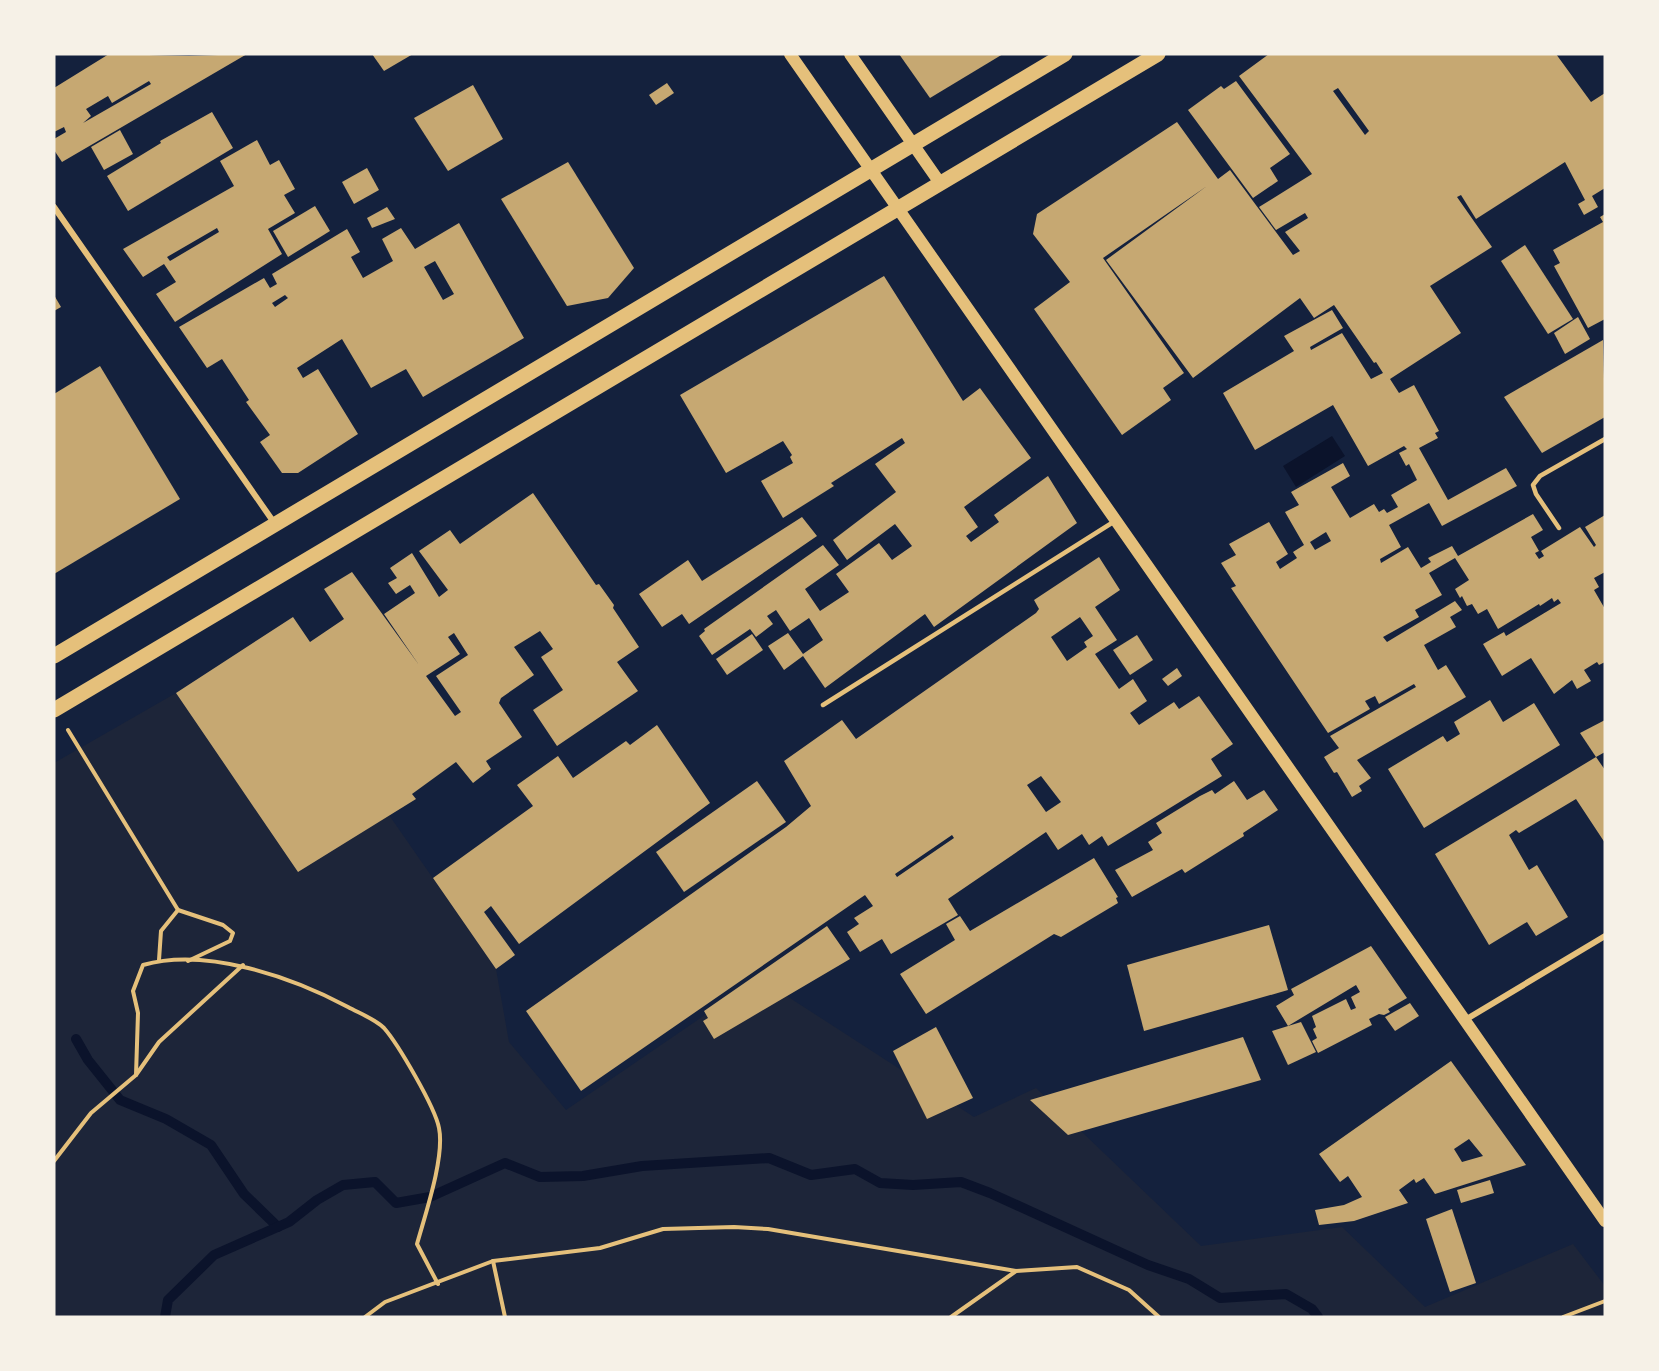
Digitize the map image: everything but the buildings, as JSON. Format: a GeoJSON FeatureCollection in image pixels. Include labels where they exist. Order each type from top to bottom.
{"type":"FeatureCollection","features":[{"type":"Feature","properties":{"kind":"main road"},"geometry":{"type":"LineString","coordinates":[[790,54],[1605,1221]]}},
{"type":"Feature","properties":{"kind":"main road"},"geometry":{"type":"LineString","coordinates":[[850,54],[940,183]]}},
{"type":"Feature","properties":{"kind":"main road"},"geometry":{"type":"LineString","coordinates":[[54,656],[870,168],[1065,54]]}},
{"type":"Feature","properties":{"kind":"main road"},"geometry":{"type":"LineString","coordinates":[[55,710],[1158,54]]}},
{"type":"Feature","properties":{"kind":"street"},"geometry":{"type":"LineString","coordinates":[[54,207],[276,524]]}},
{"type":"Feature","properties":{"kind":"street"},"geometry":{"type":"LineString","coordinates":[[1465,1020],[1605,936]]}},
{"type":"Feature","properties":{"kind":"lane"},"geometry":{"type":"LineString","coordinates":[[1559,528],[1536,494],[1533,485],[1540,476],[1605,439]]}},
{"type":"Feature","properties":{"kind":"lane"},"geometry":{"type":"LineString","coordinates":[[823,705],[1115,521]]}},
{"type":"Feature","properties":{"kind":"path"},"geometry":{"type":"LineString","coordinates":[[55,710],[178,910],[223,925],[233,933],[230,941],[187,961]]}},
{"type":"Feature","properties":{"kind":"path"},"geometry":{"type":"LineString","coordinates":[[159,960],[161,931],[178,910]]}},
{"type":"Feature","properties":{"kind":"path"},"geometry":{"type":"LineString","coordinates":[[136,1075],[138,1013],[133,991],[142,965],[159,960],[243,965],[314,988],[383,1027],[400,1052],[439,1128],[439,1153],[417,1244],[438,1284]]}},
{"type":"Feature","properties":{"kind":"path"},"geometry":{"type":"LineString","coordinates":[[54,1161],[91,1113],[136,1075],[159,1042],[243,965]]}},
{"type":"Feature","properties":{"kind":"path"},"geometry":{"type":"LineString","coordinates":[[365,1317],[385,1302],[438,1284],[493,1261],[600,1248],[663,1229],[734,1227],[768,1229],[1016,1271],[1077,1267],[1129,1290],[1159,1317]]}},
{"type":"Feature","properties":{"kind":"path"},"geometry":{"type":"LineString","coordinates":[[493,1261],[505,1317]]}},
{"type":"Feature","properties":{"kind":"path"},"geometry":{"type":"LineString","coordinates":[[951,1317],[1016,1271]]}},
{"type":"Feature","properties":{"kind":"path"},"geometry":{"type":"LineString","coordinates":[[1563,1317],[1605,1301]]}},
{"type":"Feature","properties":{"kind":"shaded area"},"geometry":{"type":"Polygon","coordinates":[[[1332,436],[1345,456],[1296,487],[1283,466],[1332,436]]]}},
{"type":"Feature","properties":{"kind":"shaded area"},"geometry":{"type":"Polygon","coordinates":[[[176,693],[298,872],[389,815],[496,969],[509,1042],[566,1110],[759,978],[974,1117],[1036,1088],[1201,1246],[1342,1227],[1425,1307],[1573,1244],[1605,1286],[1605,1317],[54,1317],[54,763],[176,693]]]}},
{"type":"Feature","properties":{"kind":"waterway"},"geometry":{"type":"LineString","coordinates":[[76,1039],[88,1060],[120,1100],[166,1119],[211,1145],[244,1194],[278,1227]]}},
{"type":"Feature","properties":{"kind":"waterway"},"geometry":{"type":"LineString","coordinates":[[165,1317],[168,1300],[214,1255],[289,1222],[317,1200],[343,1185],[375,1182],[396,1203],[430,1197],[505,1163],[540,1177],[583,1176],[642,1166],[769,1158],[811,1175],[855,1169],[880,1183],[913,1185],[961,1182],[1148,1265],[1189,1279],[1220,1298],[1286,1294],[1312,1309],[1318,1317]]}}]}
